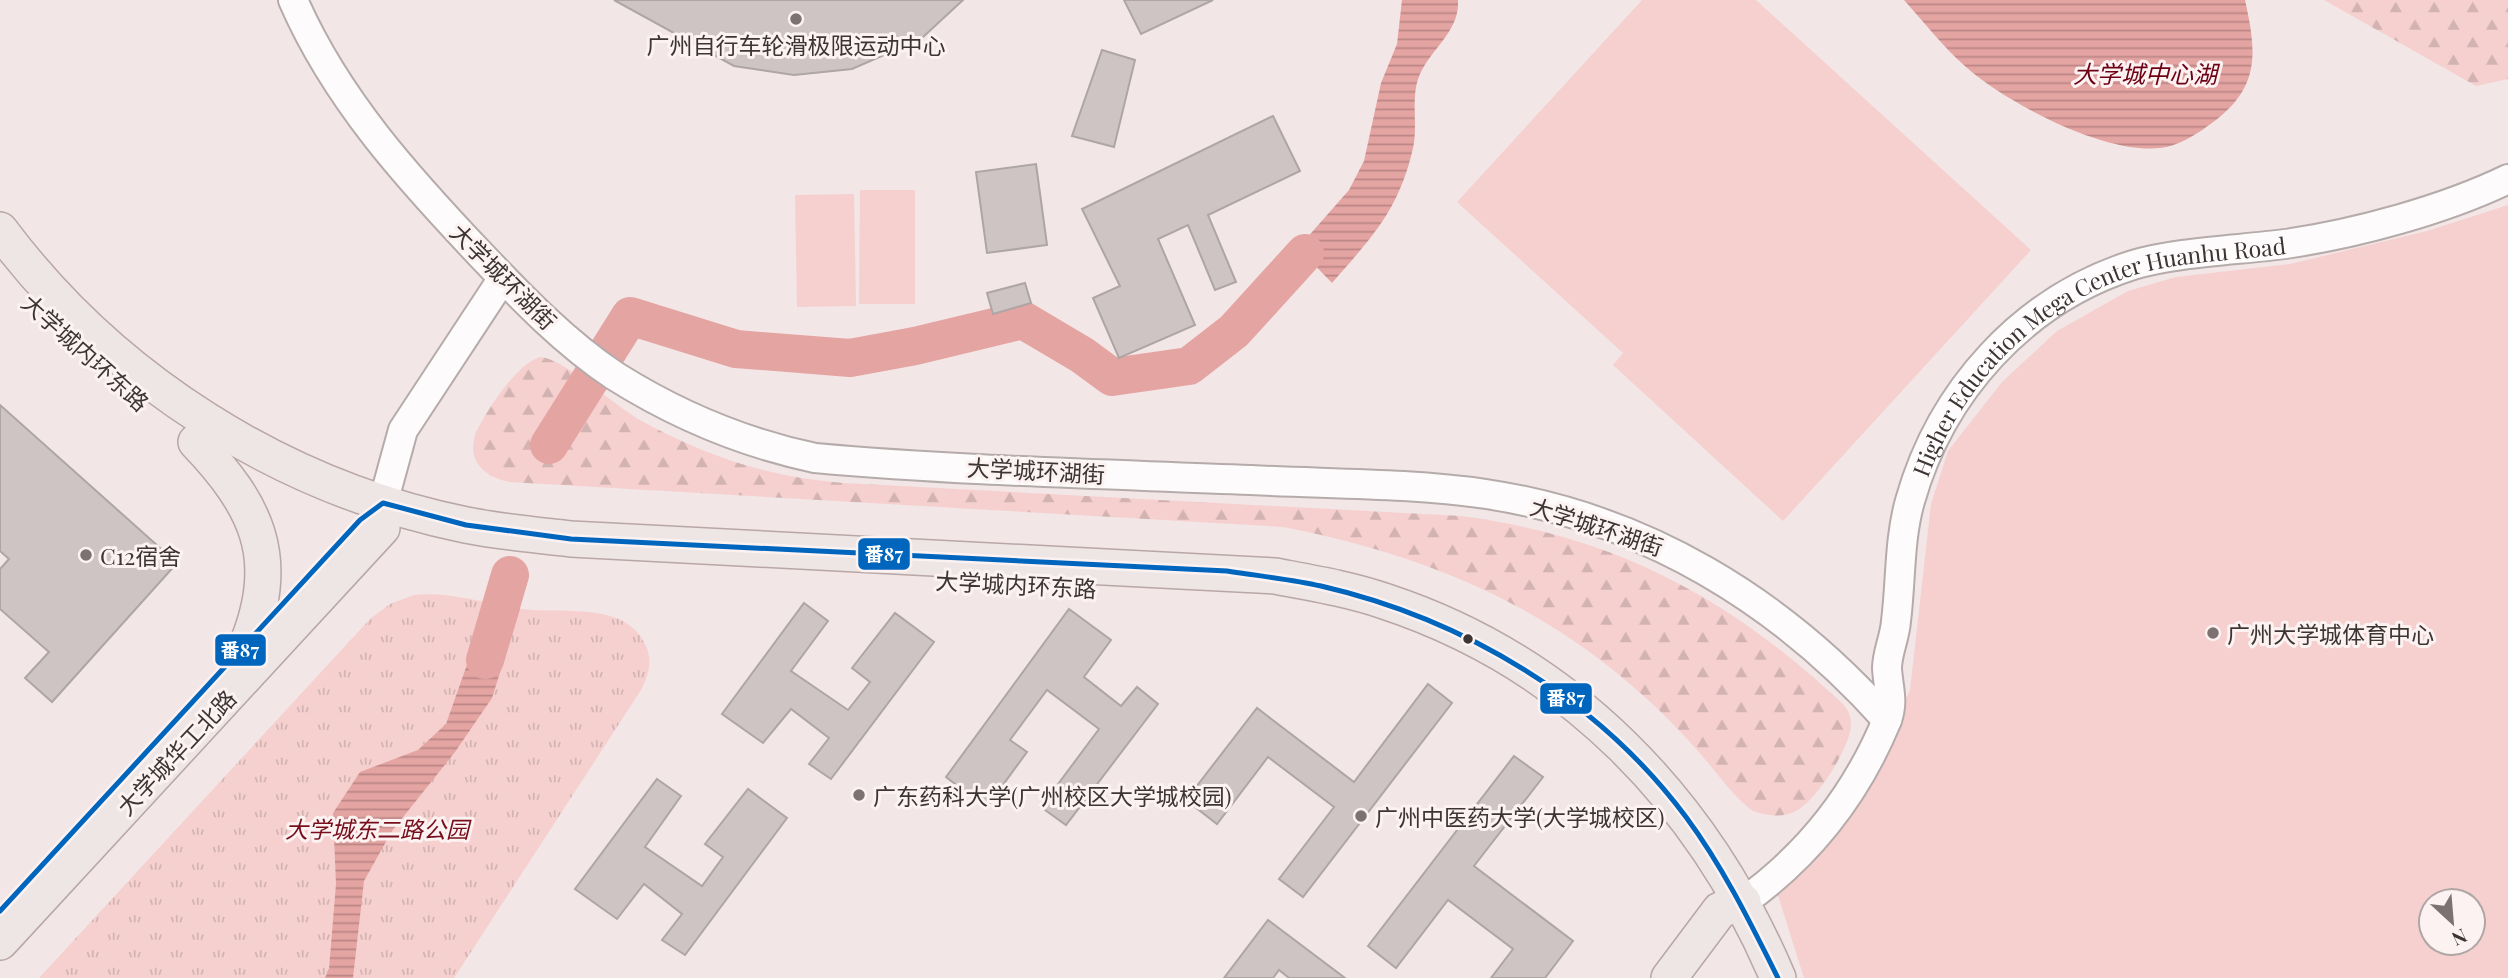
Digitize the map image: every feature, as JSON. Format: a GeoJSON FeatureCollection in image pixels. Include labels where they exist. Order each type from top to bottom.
{"type":"FeatureCollection","features":[{"type":"Feature","properties":{"kind":"main road","name":"大学城内环东路"},"geometry":{"type":"LineString","coordinates":[[0,230],[72,313],[150,381],[209,422],[316,477],[375,517]]}},
{"type":"Feature","properties":{"kind":"main road","name":"大学城内环东路"},"geometry":{"type":"LineString","coordinates":[[0,269],[55,330],[103,373],[196,442],[278,487],[375,517],[466,525],[571,539],[1227,571],[1276,576],[1384,601],[1477,641],[1520,665],[1583,709],[1665,788],[1731,914],[1778,978]]}},
{"type":"Feature","properties":{"kind":"main road"},"geometry":{"type":"LineString","coordinates":[[196,442],[234,485],[257,528],[265,575],[263,597],[248,642]]}},
{"type":"Feature","properties":{"kind":"main road","name":"大学城华工北路"},"geometry":{"type":"LineString","coordinates":[[0,911],[248,642],[375,517]]}},
{"type":"Feature","properties":{"kind":"main road","name":"大学城华工北路"},"geometry":{"type":"LineString","coordinates":[[0,942],[375,517]]}},
{"type":"Feature","properties":{"kind":"main road","name":"大学城内环东路"},"geometry":{"type":"LineString","coordinates":[[1731,914],[1752,978]]}},
{"type":"Feature","properties":{"kind":"main road"},"geometry":{"type":"LineString","coordinates":[[1670,978],[1731,914]]}},
{"type":"Feature","properties":{"kind":"main road"},"geometry":{"type":"LineString","coordinates":[[1696,978],[1731,914]]}},
{"type":"Feature","properties":{"kind":"street","name":"大学城环湖街"},"geometry":{"type":"LineString","coordinates":[[293,0],[341,86],[381,143],[412,182],[503,278],[579,350],[615,376],[732,436],[772,449],[815,458],[1375,486],[1484,494],[1544,506],[1625,531],[1715,574],[1769,610],[1815,646],[1890,712]]}},
{"type":"Feature","properties":{"kind":"street","name":"Higher Education Mega Center Huanhu Road"},"geometry":{"type":"LineString","coordinates":[[1890,712],[1887,666],[1896,625],[1903,539],[1910,501],[1948,410],[1976,372],[2009,336],[2045,307],[2134,265],[2290,243],[2330,234],[2412,215],[2508,179]]}},
{"type":"Feature","properties":{"kind":"street"},"geometry":{"type":"LineString","coordinates":[[375,517],[402,430],[503,278]]}},
{"type":"Feature","properties":{"kind":"street"},"geometry":{"type":"LineString","coordinates":[[1731,914],[1798,856],[1839,810],[1868,762],[1890,712]]}},
{"type":"Feature","properties":{"kind":"green space"},"geometry":{"type":"Polygon","coordinates":[[[1642,0],[1756,0],[2031,250],[1783,521],[1613,365],[1623,353],[1457,202],[1642,0]]]}},
{"type":"Feature","properties":{"kind":"green space"},"geometry":{"type":"Polygon","coordinates":[[[2324,0],[2508,0],[2508,79],[2476,86],[2324,0]]]}},
{"type":"Feature","properties":{"kind":"green space"},"geometry":{"type":"Polygon","coordinates":[[[860,190],[915,190],[915,304],[859,304],[860,190]]]}},
{"type":"Feature","properties":{"kind":"green space"},"geometry":{"type":"Polygon","coordinates":[[[854,194],[856,306],[797,307],[795,195],[854,194]]]}},
{"type":"Feature","properties":{"kind":"green space","name":"广州大学城体育中心"},"geometry":{"type":"Polygon","coordinates":[[[2508,205],[2508,978],[1804,978],[1775,886],[1874,765],[1910,690],[1931,504],[1948,451],[2002,382],[2057,331],[2128,291],[2176,277],[2290,264],[2427,231],[2508,205]]]}},
{"type":"Feature","properties":{"kind":"green space"},"geometry":{"type":"Polygon","coordinates":[[[541,357],[563,366],[640,420],[690,445],[739,463],[789,476],[844,483],[1461,516],[1517,525],[1570,539],[1620,556],[1667,578],[1713,603],[1757,633],[1843,704],[1850,718],[1849,734],[1831,772],[1804,805],[1796,811],[1780,815],[1753,811],[1733,793],[1690,742],[1655,707],[1608,666],[1566,635],[1478,587],[1431,568],[1334,538],[1283,527],[500,480],[480,467],[476,460],[473,445],[475,435],[486,414],[512,378],[522,368],[541,357]]]}},
{"type":"Feature","properties":{"kind":"green space","name":"大学城东二路公园"},"geometry":{"type":"Polygon","coordinates":[[[414,595],[441,595],[522,609],[608,615],[636,630],[649,656],[648,673],[641,690],[454,978],[39,978],[370,619],[390,604],[414,595]]]}},
{"type":"Feature","properties":{"kind":"water"},"geometry":{"type":"Polygon","coordinates":[[[1402,0],[1458,0],[1457,12],[1449,32],[1418,79],[1413,148],[1400,189],[1372,236],[1332,283],[1298,248],[1349,190],[1364,161],[1381,83],[1397,44],[1402,0]]]}},
{"type":"Feature","properties":{"kind":"water","name":"大学城中心湖"},"geometry":{"type":"Polygon","coordinates":[[[1904,0],[2245,0],[2253,51],[2252,66],[2241,94],[2216,120],[2190,138],[2175,144],[2160,148],[2137,148],[2084,134],[2006,96],[1949,51],[1904,0]]]}},
{"type":"Feature","properties":{"kind":"water"},"geometry":{"type":"Polygon","coordinates":[[[520,609],[492,698],[455,752],[392,831],[364,881],[353,978],[325,978],[329,969],[336,884],[333,813],[360,772],[418,750],[446,724],[486,611],[520,609]]]}},
{"type":"Feature","properties":{"kind":"building","name":"广州自行车轮滑极限运动中心"},"geometry":{"type":"Polygon","coordinates":[[[614,0],[963,0],[921,39],[852,69],[794,75],[734,66],[614,0]]]}},
{"type":"Feature","properties":{"kind":"building"},"geometry":{"type":"Polygon","coordinates":[[[1124,0],[1213,0],[1141,34],[1124,0]]]}},
{"type":"Feature","properties":{"kind":"building"},"geometry":{"type":"Polygon","coordinates":[[[1102,50],[1135,60],[1114,147],[1072,136],[1102,50]]]}},
{"type":"Feature","properties":{"kind":"building"},"geometry":{"type":"Polygon","coordinates":[[[1273,116],[1300,171],[1208,215],[1236,282],[1215,290],[1188,225],[1158,239],[1195,325],[1119,358],[1093,298],[1120,286],[1082,209],[1273,116]]]}},
{"type":"Feature","properties":{"kind":"building"},"geometry":{"type":"Polygon","coordinates":[[[1036,164],[1047,245],[987,253],[976,172],[1036,164]]]}},
{"type":"Feature","properties":{"kind":"building"},"geometry":{"type":"Polygon","coordinates":[[[1025,283],[1031,303],[993,314],[987,293],[1025,283]]]}},
{"type":"Feature","properties":{"kind":"building","name":"C12宿舍"},"geometry":{"type":"Polygon","coordinates":[[[0,405],[177,563],[52,702],[25,678],[49,652],[0,609],[0,569],[9,559],[0,551],[0,405]]]}},
{"type":"Feature","properties":{"kind":"building"},"geometry":{"type":"Polygon","coordinates":[[[804,603],[828,621],[791,671],[848,710],[870,682],[852,668],[895,613],[934,642],[831,779],[809,764],[829,738],[791,709],[763,743],[722,714],[804,603]]]}},
{"type":"Feature","properties":{"kind":"building"},"geometry":{"type":"Polygon","coordinates":[[[1069,609],[1111,640],[1084,677],[1121,706],[1137,687],[1158,704],[1066,825],[1041,807],[1099,729],[1047,690],[1010,740],[1027,752],[986,808],[946,777],[1069,609]]]}},
{"type":"Feature","properties":{"kind":"building"},"geometry":{"type":"Polygon","coordinates":[[[1428,684],[1452,703],[1303,897],[1279,879],[1334,807],[1268,757],[1217,824],[1186,800],[1257,708],[1354,782],[1428,684]]]}},
{"type":"Feature","properties":{"kind":"building"},"geometry":{"type":"Polygon","coordinates":[[[1514,756],[1543,777],[1474,866],[1573,941],[1545,978],[1491,978],[1513,949],[1448,900],[1396,968],[1368,946],[1514,756]]]}},
{"type":"Feature","properties":{"kind":"building"},"geometry":{"type":"Polygon","coordinates":[[[657,779],[681,796],[645,847],[702,886],[723,857],[705,844],[748,789],[787,818],[685,955],[662,940],[682,914],[644,884],[617,919],[575,889],[657,779]]]}},
{"type":"Feature","properties":{"kind":"building"},"geometry":{"type":"Polygon","coordinates":[[[1268,920],[1345,978],[1289,978],[1279,970],[1273,978],[1224,978],[1268,920]]]}},
{"type":"Feature","properties":{"kind":"waterway"},"geometry":{"type":"LineString","coordinates":[[549,445],[630,316],[736,349],[850,358],[915,346],[1023,320],[1082,355],[1112,377],[1189,366],[1234,331],[1305,253]]}},
{"type":"Feature","properties":{"kind":"waterway"},"geometry":{"type":"LineString","coordinates":[[485,660],[510,575]]}},
{"type":"Feature","properties":{"kind":"transit line","name":"番87"},"geometry":{"type":"LineString","coordinates":[[0,911],[360,520],[383,503],[466,525],[571,539],[1227,571],[1321,586],[1374,601],[1426,619],[1476,642],[1570,701],[1612,736],[1651,775],[1686,817],[1735,895],[1778,978]]}},
{"type":"Feature","properties":{"kind":"place","name":"广州自行车轮滑极限运动中心"},"geometry":{"type":"Point","coordinates":[796,19]}},
{"type":"Feature","properties":{"kind":"place","name":"C12宿舍"},"geometry":{"type":"Point","coordinates":[86,555]}},
{"type":"Feature","properties":{"kind":"place","name":"广州大学城体育中心"},"geometry":{"type":"Point","coordinates":[2213,633]}},
{"type":"Feature","properties":{"kind":"place","name":"广东药科大学(广州校区大学城校园)"},"geometry":{"type":"Point","coordinates":[859,795]}},
{"type":"Feature","properties":{"kind":"place","name":"广州中医药大学(大学城校区)"},"geometry":{"type":"Point","coordinates":[1361,816]}}]}
